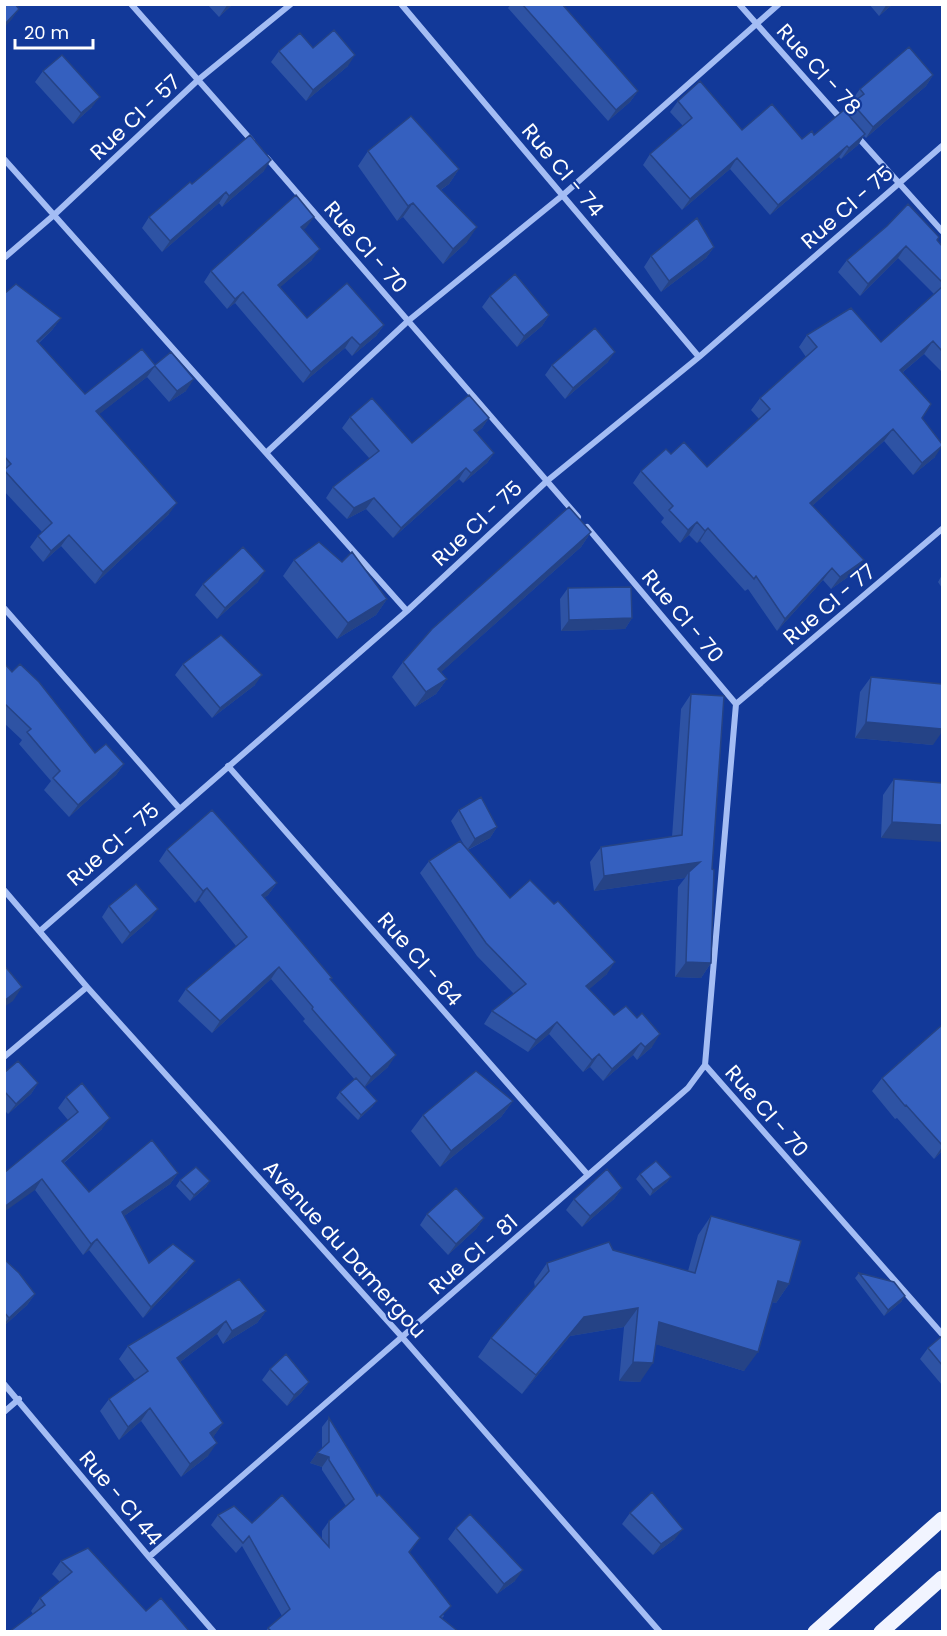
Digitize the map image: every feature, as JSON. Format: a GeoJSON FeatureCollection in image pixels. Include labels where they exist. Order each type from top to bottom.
{"type":"FeatureCollection","features":[{"type":"Feature","properties":{"kind":"main road"},"geometry":{"type":"LineString","coordinates":[[815,1632],[942,1519]]}},
{"type":"Feature","properties":{"kind":"main road"},"geometry":{"type":"LineString","coordinates":[[881,1632],[942,1578]]}},
{"type":"Feature","properties":{"kind":"street","name":"Rue CI - 70"},"geometry":{"type":"LineString","coordinates":[[131,4],[547,481],[736,704],[705,1065],[942,1334]]}},
{"type":"Feature","properties":{"kind":"street","name":"Rue CI - 57"},"geometry":{"type":"LineString","coordinates":[[4,258],[198,80],[291,4]]}},
{"type":"Feature","properties":{"kind":"street","name":"Rue CI - 74"},"geometry":{"type":"LineString","coordinates":[[401,4],[699,357]]}},
{"type":"Feature","properties":{"kind":"street","name":"Rue CI - 78"},"geometry":{"type":"LineString","coordinates":[[739,4],[844,123]]}},
{"type":"Feature","properties":{"kind":"street"},"geometry":{"type":"LineString","coordinates":[[266,453],[408,321],[562,195],[779,4]]}},
{"type":"Feature","properties":{"kind":"street","name":"Rue CI - 78"},"geometry":{"type":"LineString","coordinates":[[852,131],[900,182]]}},
{"type":"Feature","properties":{"kind":"street","name":"Rue CI - 75"},"geometry":{"type":"LineString","coordinates":[[40,931],[407,611],[547,481],[699,357],[942,146]]}},
{"type":"Feature","properties":{"kind":"street"},"geometry":{"type":"LineString","coordinates":[[4,159],[407,611]]}},
{"type":"Feature","properties":{"kind":"street"},"geometry":{"type":"LineString","coordinates":[[900,182],[942,231]]}},
{"type":"Feature","properties":{"kind":"street","name":"Rue CI - 77"},"geometry":{"type":"LineString","coordinates":[[736,704],[942,529]]}},
{"type":"Feature","properties":{"kind":"street"},"geometry":{"type":"LineString","coordinates":[[4,608],[179,808]]}},
{"type":"Feature","properties":{"kind":"street","name":"Rue CI - 64"},"geometry":{"type":"LineString","coordinates":[[228,766],[588,1175]]}},
{"type":"Feature","properties":{"kind":"street","name":"Avenue du Damergou"},"geometry":{"type":"LineString","coordinates":[[4,890],[87,987],[402,1337],[660,1632]]}},
{"type":"Feature","properties":{"kind":"street"},"geometry":{"type":"LineString","coordinates":[[4,1057],[87,987]]}},
{"type":"Feature","properties":{"kind":"street","name":"Rue CI - 81"},"geometry":{"type":"LineString","coordinates":[[149,1557],[688,1088],[705,1065]]}},
{"type":"Feature","properties":{"kind":"street","name":"Rue - CI 44"},"geometry":{"type":"LineString","coordinates":[[4,1384],[214,1632]]}},
{"type":"Feature","properties":{"kind":"street"},"geometry":{"type":"LineString","coordinates":[[4,1412],[18,1399]]}},
{"type":"Feature","properties":{"kind":"building"},"geometry":{"type":"Polygon","coordinates":[[[4,4],[15,4],[19,9],[4,25],[4,4]]]}},
{"type":"Feature","properties":{"kind":"building"},"geometry":{"type":"Polygon","coordinates":[[[522,4],[562,4],[638,91],[616,110],[522,4]]]}},
{"type":"Feature","properties":{"kind":"building"},"geometry":{"type":"Polygon","coordinates":[[[334,30],[355,55],[313,90],[279,51],[300,33],[313,48],[334,30]]]}},
{"type":"Feature","properties":{"kind":"building"},"geometry":{"type":"Polygon","coordinates":[[[909,47],[933,75],[873,127],[852,103],[864,94],[860,89],[909,47]]]}},
{"type":"Feature","properties":{"kind":"building"},"geometry":{"type":"Polygon","coordinates":[[[62,55],[100,97],[81,113],[43,71],[62,55]]]}},
{"type":"Feature","properties":{"kind":"building"},"geometry":{"type":"Polygon","coordinates":[[[700,81],[742,130],[772,104],[802,139],[812,131],[814,135],[844,110],[865,134],[849,148],[847,146],[778,205],[737,158],[690,199],[650,154],[692,118],[678,101],[700,81]]]}},
{"type":"Feature","properties":{"kind":"building"},"geometry":{"type":"Polygon","coordinates":[[[411,116],[459,169],[437,186],[477,227],[453,249],[413,203],[408,206],[368,151],[411,116]]]}},
{"type":"Feature","properties":{"kind":"building"},"geometry":{"type":"Polygon","coordinates":[[[250,135],[271,160],[229,196],[226,192],[170,241],[149,217],[250,135]]]}},
{"type":"Feature","properties":{"kind":"building"},"geometry":{"type":"Polygon","coordinates":[[[296,195],[314,217],[301,227],[320,249],[278,285],[307,318],[347,283],[384,325],[360,345],[352,337],[311,372],[243,292],[235,299],[211,271],[296,195]]]}},
{"type":"Feature","properties":{"kind":"building"},"geometry":{"type":"Polygon","coordinates":[[[908,204],[939,237],[937,240],[942,246],[942,282],[906,246],[868,284],[847,260],[887,226],[908,204]]]}},
{"type":"Feature","properties":{"kind":"building"},"geometry":{"type":"Polygon","coordinates":[[[697,218],[714,247],[669,281],[651,256],[697,218]]]}},
{"type":"Feature","properties":{"kind":"building"},"geometry":{"type":"Polygon","coordinates":[[[515,274],[549,315],[524,336],[490,296],[515,274]]]}},
{"type":"Feature","properties":{"kind":"building"},"geometry":{"type":"Polygon","coordinates":[[[16,284],[61,318],[37,341],[85,394],[142,349],[155,365],[171,352],[194,379],[177,391],[155,366],[96,411],[177,503],[103,572],[69,535],[51,551],[38,536],[52,523],[4,470],[11,464],[4,456],[4,294],[16,284]]]}},
{"type":"Feature","properties":{"kind":"building"},"geometry":{"type":"Polygon","coordinates":[[[942,287],[942,351],[933,341],[900,370],[931,404],[922,418],[942,446],[922,463],[893,429],[810,503],[864,560],[840,577],[832,568],[785,619],[756,576],[754,579],[708,528],[705,531],[697,522],[688,530],[669,510],[673,506],[641,471],[666,449],[671,454],[684,442],[707,467],[770,409],[760,398],[817,347],[807,335],[851,308],[881,342],[942,287]]]}},
{"type":"Feature","properties":{"kind":"building"},"geometry":{"type":"Polygon","coordinates":[[[595,328],[615,352],[573,388],[552,365],[595,328]]]}},
{"type":"Feature","properties":{"kind":"building"},"geometry":{"type":"Polygon","coordinates":[[[469,395],[489,418],[474,430],[494,453],[471,473],[466,468],[401,528],[374,498],[354,508],[333,487],[379,451],[350,417],[372,398],[412,443],[469,395]]]}},
{"type":"Feature","properties":{"kind":"building"},"geometry":{"type":"Polygon","coordinates":[[[569,507],[591,532],[438,669],[447,679],[426,692],[403,662],[432,629],[569,507]]]}},
{"type":"Feature","properties":{"kind":"building"},"geometry":{"type":"Polygon","coordinates":[[[319,542],[342,562],[352,552],[387,599],[348,623],[294,560],[319,542]]]}},
{"type":"Feature","properties":{"kind":"building"},"geometry":{"type":"Polygon","coordinates":[[[243,547],[265,571],[225,608],[203,584],[243,547]]]}},
{"type":"Feature","properties":{"kind":"building"},"geometry":{"type":"Polygon","coordinates":[[[631,587],[632,618],[569,620],[568,588],[631,587]]]}},
{"type":"Feature","properties":{"kind":"building"},"geometry":{"type":"Polygon","coordinates":[[[221,635],[262,675],[220,708],[183,664],[221,635]]]}},
{"type":"Feature","properties":{"kind":"building"},"geometry":{"type":"Polygon","coordinates":[[[4,663],[12,672],[20,664],[39,682],[95,753],[106,744],[124,764],[78,805],[53,778],[60,771],[27,732],[31,729],[4,703],[4,663]]]}},
{"type":"Feature","properties":{"kind":"building"},"geometry":{"type":"Polygon","coordinates":[[[871,677],[942,684],[942,729],[866,722],[871,677]]]}},
{"type":"Feature","properties":{"kind":"building"},"geometry":{"type":"Polygon","coordinates":[[[691,694],[724,696],[712,869],[714,870],[711,963],[686,962],[689,872],[700,862],[604,876],[601,847],[682,835],[691,694]]]}},
{"type":"Feature","properties":{"kind":"building"},"geometry":{"type":"Polygon","coordinates":[[[894,779],[942,783],[942,825],[892,822],[894,779]]]}},
{"type":"Feature","properties":{"kind":"building"},"geometry":{"type":"Polygon","coordinates":[[[481,797],[497,827],[475,839],[459,810],[481,797]]]}},
{"type":"Feature","properties":{"kind":"building"},"geometry":{"type":"Polygon","coordinates":[[[212,810],[277,883],[262,895],[332,978],[330,979],[396,1055],[371,1077],[279,967],[220,1021],[186,989],[247,937],[207,888],[203,891],[167,849],[212,810]]]}},
{"type":"Feature","properties":{"kind":"building"},"geometry":{"type":"Polygon","coordinates":[[[460,841],[510,898],[530,880],[554,904],[558,901],[615,962],[586,986],[614,1015],[626,1006],[637,1018],[642,1013],[660,1034],[645,1047],[641,1043],[612,1069],[599,1054],[592,1060],[557,1022],[536,1040],[492,1011],[526,984],[486,943],[429,861],[460,841]]]}},
{"type":"Feature","properties":{"kind":"building"},"geometry":{"type":"Polygon","coordinates":[[[136,884],[158,909],[130,933],[109,906],[136,884]]]}},
{"type":"Feature","properties":{"kind":"building"},"geometry":{"type":"Polygon","coordinates":[[[4,965],[22,987],[4,1001],[4,965]]]}},
{"type":"Feature","properties":{"kind":"building"},"geometry":{"type":"Polygon","coordinates":[[[942,1025],[942,1145],[882,1078],[942,1025]]]}},
{"type":"Feature","properties":{"kind":"building"},"geometry":{"type":"Polygon","coordinates":[[[18,1061],[38,1083],[16,1104],[4,1091],[4,1073],[18,1061]]]}},
{"type":"Feature","properties":{"kind":"building"},"geometry":{"type":"Polygon","coordinates":[[[476,1071],[513,1101],[451,1151],[423,1115],[476,1071]]]}},
{"type":"Feature","properties":{"kind":"building"},"geometry":{"type":"Polygon","coordinates":[[[356,1078],[377,1101],[361,1115],[340,1092],[356,1078]]]}},
{"type":"Feature","properties":{"kind":"building"},"geometry":{"type":"Polygon","coordinates":[[[82,1083],[110,1118],[62,1161],[89,1192],[152,1140],[178,1173],[122,1212],[149,1263],[173,1244],[195,1261],[151,1307],[97,1239],[91,1244],[42,1179],[4,1207],[4,1173],[78,1112],[66,1097],[82,1083]]]}},
{"type":"Feature","properties":{"kind":"building"},"geometry":{"type":"Polygon","coordinates":[[[656,1161],[671,1177],[653,1190],[640,1174],[656,1161]]]}},
{"type":"Feature","properties":{"kind":"building"},"geometry":{"type":"Polygon","coordinates":[[[196,1167],[210,1181],[194,1195],[180,1180],[196,1167]]]}},
{"type":"Feature","properties":{"kind":"building"},"geometry":{"type":"Polygon","coordinates":[[[607,1169],[622,1188],[590,1216],[574,1199],[607,1169]]]}},
{"type":"Feature","properties":{"kind":"building"},"geometry":{"type":"Polygon","coordinates":[[[456,1188],[484,1218],[456,1244],[427,1214],[456,1188]]]}},
{"type":"Feature","properties":{"kind":"building"},"geometry":{"type":"Polygon","coordinates":[[[711,1216],[801,1241],[789,1284],[778,1281],[758,1352],[659,1322],[653,1363],[633,1362],[638,1308],[584,1317],[536,1375],[491,1338],[549,1271],[547,1263],[609,1242],[613,1250],[695,1273],[711,1216]]]}},
{"type":"Feature","properties":{"kind":"building"},"geometry":{"type":"Polygon","coordinates":[[[4,1259],[19,1273],[35,1294],[9,1318],[4,1312],[4,1259]]]}},
{"type":"Feature","properties":{"kind":"building"},"geometry":{"type":"Polygon","coordinates":[[[859,1273],[894,1282],[905,1296],[888,1310],[859,1273]]]}},
{"type":"Feature","properties":{"kind":"building"},"geometry":{"type":"Polygon","coordinates":[[[239,1279],[266,1311],[232,1331],[226,1321],[177,1358],[223,1423],[210,1433],[217,1443],[190,1464],[150,1408],[128,1427],[109,1399],[148,1371],[128,1346],[239,1279]]]}},
{"type":"Feature","properties":{"kind":"building"},"geometry":{"type":"Polygon","coordinates":[[[942,1336],[942,1365],[928,1348],[942,1336]]]}},
{"type":"Feature","properties":{"kind":"building"},"geometry":{"type":"Polygon","coordinates":[[[286,1354],[309,1382],[294,1395],[270,1369],[286,1354]]]}},
{"type":"Feature","properties":{"kind":"building"},"geometry":{"type":"Polygon","coordinates":[[[329,1418],[377,1496],[379,1494],[420,1538],[409,1552],[451,1606],[440,1617],[459,1632],[272,1632],[268,1628],[290,1609],[249,1536],[243,1543],[218,1515],[234,1506],[252,1523],[282,1495],[329,1547],[329,1521],[354,1499],[329,1457],[317,1453],[329,1442],[329,1418]]]}},
{"type":"Feature","properties":{"kind":"building"},"geometry":{"type":"Polygon","coordinates":[[[652,1492],[683,1529],[661,1544],[630,1513],[652,1492]]]}},
{"type":"Feature","properties":{"kind":"building"},"geometry":{"type":"Polygon","coordinates":[[[470,1514],[523,1570],[504,1584],[456,1528],[470,1514]]]}},
{"type":"Feature","properties":{"kind":"building"},"geometry":{"type":"Polygon","coordinates":[[[88,1548],[146,1611],[161,1598],[190,1632],[9,1632],[45,1605],[40,1598],[72,1572],[61,1561],[88,1548]]]}}]}
